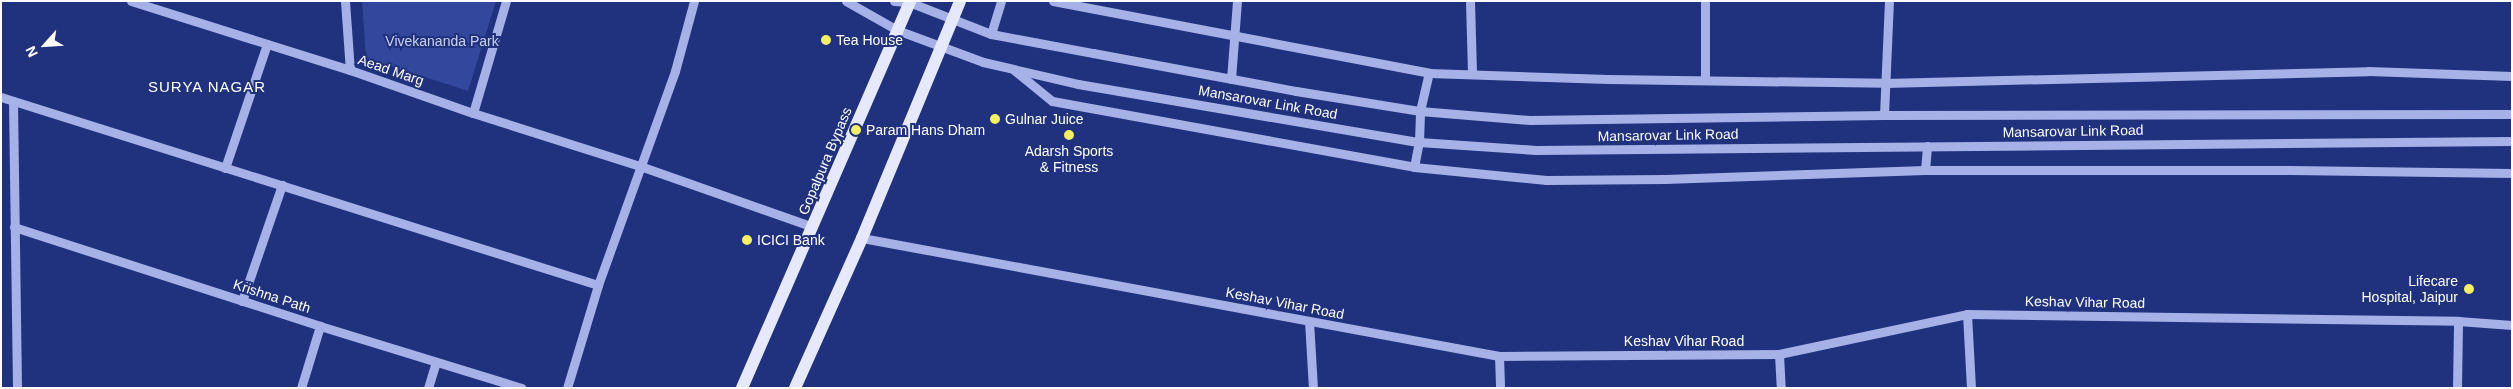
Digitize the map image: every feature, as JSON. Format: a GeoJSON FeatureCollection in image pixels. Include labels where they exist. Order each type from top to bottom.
{"type":"FeatureCollection","features":[{"type":"Feature","properties":{"kind":"main road"},"geometry":{"type":"LineString","coordinates":[[795,388],[862,238],[960,1]]}},
{"type":"Feature","properties":{"kind":"main road","name":"Gopalpura Bypass"},"geometry":{"type":"LineString","coordinates":[[742,388],[910,2]]}},
{"type":"Feature","properties":{"kind":"street","name":"Aead Marg"},"geometry":{"type":"LineString","coordinates":[[131,1],[350,70],[473,113],[640,166],[813,227]]}},
{"type":"Feature","properties":{"kind":"street"},"geometry":{"type":"LineString","coordinates":[[345,1],[350,70]]}},
{"type":"Feature","properties":{"kind":"street"},"geometry":{"type":"LineString","coordinates":[[473,113],[506,1]]}},
{"type":"Feature","properties":{"kind":"street"},"geometry":{"type":"LineString","coordinates":[[567,388],[598,286],[675,71],[694,1]]}},
{"type":"Feature","properties":{"kind":"street","name":"Mansarovar Link Road"},"geometry":{"type":"LineString","coordinates":[[846,1],[897,30],[983,62],[1078,84],[1419,142],[1536,150],[2512,141]]}},
{"type":"Feature","properties":{"kind":"street","name":"Mansarovar Link Road"},"geometry":{"type":"LineString","coordinates":[[894,1],[910,2],[991,34],[1231,79],[1420,111],[1530,120],[1884,115],[2512,114]]}},
{"type":"Feature","properties":{"kind":"street"},"geometry":{"type":"LineString","coordinates":[[991,34],[1001,1]]}},
{"type":"Feature","properties":{"kind":"street"},"geometry":{"type":"LineString","coordinates":[[1053,1],[1429,73],[1705,80],[1885,82],[2368,70],[2512,76]]}},
{"type":"Feature","properties":{"kind":"street"},"geometry":{"type":"LineString","coordinates":[[1231,79],[1237,1]]}},
{"type":"Feature","properties":{"kind":"street"},"geometry":{"type":"LineString","coordinates":[[1470,1],[1472,74]]}},
{"type":"Feature","properties":{"kind":"street"},"geometry":{"type":"LineString","coordinates":[[1705,1],[1705,80]]}},
{"type":"Feature","properties":{"kind":"street"},"geometry":{"type":"LineString","coordinates":[[1884,115],[1889,1]]}},
{"type":"Feature","properties":{"kind":"street"},"geometry":{"type":"LineString","coordinates":[[225,168],[267,44]]}},
{"type":"Feature","properties":{"kind":"street"},"geometry":{"type":"LineString","coordinates":[[1012,68],[1052,101],[1414,167],[1546,180],[1665,179],[1925,170],[2290,170],[2512,173]]}},
{"type":"Feature","properties":{"kind":"street"},"geometry":{"type":"LineString","coordinates":[[1414,167],[1419,142],[1420,111],[1429,73]]}},
{"type":"Feature","properties":{"kind":"street"},"geometry":{"type":"LineString","coordinates":[[1,97],[598,286]]}},
{"type":"Feature","properties":{"kind":"street"},"geometry":{"type":"LineString","coordinates":[[13,101],[18,388]]}},
{"type":"Feature","properties":{"kind":"street"},"geometry":{"type":"LineString","coordinates":[[1925,170],[1927,146]]}},
{"type":"Feature","properties":{"kind":"street"},"geometry":{"type":"LineString","coordinates":[[242,301],[282,186]]}},
{"type":"Feature","properties":{"kind":"street","name":"Krishna Path"},"geometry":{"type":"LineString","coordinates":[[14,227],[320,326],[522,388]]}},
{"type":"Feature","properties":{"kind":"street","name":"Keshav Vihar Road"},"geometry":{"type":"LineString","coordinates":[[862,238],[1499,356],[1779,354],[1967,314],[2458,321],[2512,325]]}},
{"type":"Feature","properties":{"kind":"street"},"geometry":{"type":"LineString","coordinates":[[1967,314],[1972,388]]}},
{"type":"Feature","properties":{"kind":"street"},"geometry":{"type":"LineString","coordinates":[[1309,321],[1313,388]]}},
{"type":"Feature","properties":{"kind":"street"},"geometry":{"type":"LineString","coordinates":[[2457,388],[2458,321]]}},
{"type":"Feature","properties":{"kind":"street"},"geometry":{"type":"LineString","coordinates":[[301,388],[320,326]]}},
{"type":"Feature","properties":{"kind":"street"},"geometry":{"type":"LineString","coordinates":[[1779,354],[1781,388]]}},
{"type":"Feature","properties":{"kind":"street"},"geometry":{"type":"LineString","coordinates":[[1499,356],[1500,388]]}},
{"type":"Feature","properties":{"kind":"street"},"geometry":{"type":"LineString","coordinates":[[428,388],[436,362]]}},
{"type":"Feature","properties":{"kind":"green space","name":"Vivekananda Park"},"geometry":{"type":"Polygon","coordinates":[[[362,1],[496,1],[468,91],[366,58],[362,1]]]}},
{"type":"Feature","properties":{"kind":"place","name":"Tea House"},"geometry":{"type":"Point","coordinates":[826,40]}},
{"type":"Feature","properties":{"kind":"place","name":"Gulnar Juice"},"geometry":{"type":"Point","coordinates":[995,119]}},
{"type":"Feature","properties":{"kind":"place","name":"Param Hans Dham"},"geometry":{"type":"Point","coordinates":[856,130]}},
{"type":"Feature","properties":{"kind":"place","name":"Adarsh Sports & Fitness"},"geometry":{"type":"Point","coordinates":[1069,135]}},
{"type":"Feature","properties":{"kind":"place","name":"ICICI Bank"},"geometry":{"type":"Point","coordinates":[747,240]}},
{"type":"Feature","properties":{"kind":"place","name":"Lifecare Hospital, Jaipur"},"geometry":{"type":"Point","coordinates":[2469,289]}},
{"type":"Feature","properties":{"kind":"district","name":"SURYA NAGAR"},"geometry":{"type":"Point","coordinates":[207,87]}}]}
